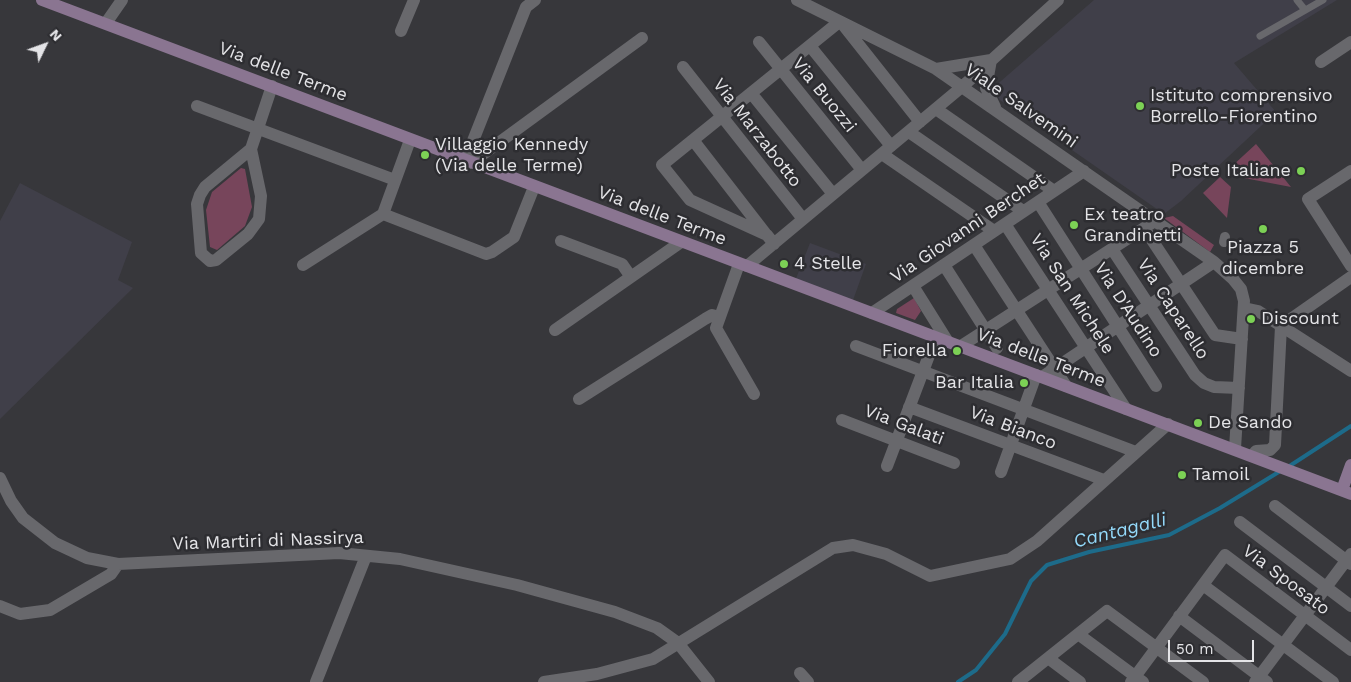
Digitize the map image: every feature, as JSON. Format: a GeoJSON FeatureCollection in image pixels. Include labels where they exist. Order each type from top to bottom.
{"type":"FeatureCollection","features":[{"type":"Feature","properties":{"kind":"main road","name":"Via delle Terme"},"geometry":{"type":"LineString","coordinates":[[42,0],[1347,492]]}},
{"type":"Feature","properties":{"kind":"main road"},"geometry":{"type":"LineString","coordinates":[[1347,492],[1351,465]]}},
{"type":"Feature","properties":{"kind":"street"},"geometry":{"type":"LineString","coordinates":[[106,23],[122,0]]}},
{"type":"Feature","properties":{"kind":"street"},"geometry":{"type":"LineString","coordinates":[[401,32],[414,0]]}},
{"type":"Feature","properties":{"kind":"street"},"geometry":{"type":"LineString","coordinates":[[468,162],[526,7],[535,0]]}},
{"type":"Feature","properties":{"kind":"street","name":"Viale Salvemini"},"geometry":{"type":"LineString","coordinates":[[797,0],[936,69],[963,86],[1084,171],[1150,225],[1214,262],[1242,289],[1244,308],[1235,449]]}},
{"type":"Feature","properties":{"kind":"street"},"geometry":{"type":"LineString","coordinates":[[754,394],[716,328],[743,265],[770,239],[803,220],[909,132],[1058,0]]}},
{"type":"Feature","properties":{"kind":"street"},"geometry":{"type":"LineString","coordinates":[[770,239],[690,200],[662,165],[840,23],[920,122]]}},
{"type":"Feature","properties":{"kind":"street"},"geometry":{"type":"LineString","coordinates":[[468,162],[642,38]]}},
{"type":"Feature","properties":{"kind":"street","name":"Via Buozzi"},"geometry":{"type":"LineString","coordinates":[[759,42],[862,170]]}},
{"type":"Feature","properties":{"kind":"street"},"geometry":{"type":"LineString","coordinates":[[1321,62],[1351,42]]}},
{"type":"Feature","properties":{"kind":"street"},"geometry":{"type":"LineString","coordinates":[[810,46],[886,150],[994,231]]}},
{"type":"Feature","properties":{"kind":"street"},"geometry":{"type":"LineString","coordinates":[[936,69],[991,60]]}},
{"type":"Feature","properties":{"kind":"street"},"geometry":{"type":"LineString","coordinates":[[991,60],[986,88],[996,110]]}},
{"type":"Feature","properties":{"kind":"street","name":"Via Marzabotto"},"geometry":{"type":"LineString","coordinates":[[683,67],[803,220]]}},
{"type":"Feature","properties":{"kind":"street"},"geometry":{"type":"LineString","coordinates":[[252,149],[205,187],[200,194],[197,204],[201,253],[210,262],[216,260],[248,234],[259,219],[261,196],[252,149],[272,86]]}},
{"type":"Feature","properties":{"kind":"street"},"geometry":{"type":"LineString","coordinates":[[751,93],[833,194]]}},
{"type":"Feature","properties":{"kind":"street"},"geometry":{"type":"LineString","coordinates":[[197,106],[395,180]]}},
{"type":"Feature","properties":{"kind":"street"},"geometry":{"type":"LineString","coordinates":[[936,109],[1054,191]]}},
{"type":"Feature","properties":{"kind":"street"},"geometry":{"type":"LineString","coordinates":[[909,132],[1024,212]]}},
{"type":"Feature","properties":{"kind":"street"},"geometry":{"type":"LineString","coordinates":[[303,265],[383,214],[410,140]]}},
{"type":"Feature","properties":{"kind":"street"},"geometry":{"type":"LineString","coordinates":[[693,140],[770,239]]}},
{"type":"Feature","properties":{"kind":"street","name":"Via Giovanni Berchet"},"geometry":{"type":"LineString","coordinates":[[872,313],[1084,171]]}},
{"type":"Feature","properties":{"kind":"street"},"geometry":{"type":"LineString","coordinates":[[1351,171],[1308,199],[1351,266]]}},
{"type":"Feature","properties":{"kind":"street"},"geometry":{"type":"LineString","coordinates":[[383,214],[486,254],[514,237],[534,187]]}},
{"type":"Feature","properties":{"kind":"street","name":"Via D'Audino"},"geometry":{"type":"LineString","coordinates":[[1038,202],[1156,386]]}},
{"type":"Feature","properties":{"kind":"street","name":"Via San Michele"},"geometry":{"type":"LineString","coordinates":[[1005,224],[1126,409]]}},
{"type":"Feature","properties":{"kind":"street"},"geometry":{"type":"LineString","coordinates":[[913,286],[954,344],[986,330],[1150,225],[1182,284],[1215,335],[1242,339]]}},
{"type":"Feature","properties":{"kind":"street"},"geometry":{"type":"LineString","coordinates":[[560,241],[622,264],[631,277]]}},
{"type":"Feature","properties":{"kind":"street"},"geometry":{"type":"LineString","coordinates":[[555,330],[681,242]]}},
{"type":"Feature","properties":{"kind":"street"},"geometry":{"type":"LineString","coordinates":[[974,245],[1066,386]]}},
{"type":"Feature","properties":{"kind":"street","name":"Via Caparello"},"geometry":{"type":"LineString","coordinates":[[1112,249],[1196,375],[1204,383],[1214,386],[1239,388]]}},
{"type":"Feature","properties":{"kind":"street"},"geometry":{"type":"LineString","coordinates":[[1001,472],[1023,410],[1039,376],[1055,369],[1214,262]]}},
{"type":"Feature","properties":{"kind":"street"},"geometry":{"type":"LineString","coordinates":[[944,265],[997,348]]}},
{"type":"Feature","properties":{"kind":"street"},"geometry":{"type":"LineString","coordinates":[[1281,326],[1351,277]]}},
{"type":"Feature","properties":{"kind":"street"},"geometry":{"type":"LineString","coordinates":[[1244,308],[1258,311],[1351,372]]}},
{"type":"Feature","properties":{"kind":"street"},"geometry":{"type":"LineString","coordinates":[[579,399],[705,319],[712,315],[720,317]]}},
{"type":"Feature","properties":{"kind":"street"},"geometry":{"type":"LineString","coordinates":[[1252,456],[1256,451],[1270,450],[1275,445],[1281,326]]}},
{"type":"Feature","properties":{"kind":"street"},"geometry":{"type":"LineString","coordinates":[[887,466],[936,337]]}},
{"type":"Feature","properties":{"kind":"street"},"geometry":{"type":"LineString","coordinates":[[856,346],[1136,452]]}},
{"type":"Feature","properties":{"kind":"street","name":"Via Bianco"},"geometry":{"type":"LineString","coordinates":[[909,407],[1104,480]]}},
{"type":"Feature","properties":{"kind":"street","name":"Via Galati"},"geometry":{"type":"LineString","coordinates":[[842,420],[954,463]]}},
{"type":"Feature","properties":{"kind":"street"},"geometry":{"type":"LineString","coordinates":[[544,682],[597,674],[653,659],[833,548],[854,545],[886,554],[930,576],[1010,559],[1038,541],[1168,424]]}},
{"type":"Feature","properties":{"kind":"street","name":"Via Martiri di Nassirya"},"geometry":{"type":"LineString","coordinates":[[0,478],[11,502],[23,518],[55,543],[87,558],[118,564],[339,553],[400,559],[490,578],[606,609],[657,628],[678,643],[709,682]]}},
{"type":"Feature","properties":{"kind":"street"},"geometry":{"type":"LineString","coordinates":[[1347,492],[1351,501]]}},
{"type":"Feature","properties":{"kind":"street"},"geometry":{"type":"LineString","coordinates":[[1180,616],[1260,680],[1326,587],[1349,560],[1275,506]]}},
{"type":"Feature","properties":{"kind":"street"},"geometry":{"type":"LineString","coordinates":[[1240,522],[1351,606]]}},
{"type":"Feature","properties":{"kind":"street","name":"Via Sposato"},"geometry":{"type":"LineString","coordinates":[[1202,585],[1224,555],[1351,650]]}},
{"type":"Feature","properties":{"kind":"street"},"geometry":{"type":"LineString","coordinates":[[316,682],[366,556]]}},
{"type":"Feature","properties":{"kind":"street"},"geometry":{"type":"LineString","coordinates":[[0,606],[20,614],[50,610],[110,574],[118,564]]}},
{"type":"Feature","properties":{"kind":"street"},"geometry":{"type":"LineString","coordinates":[[1078,634],[1136,680],[1156,647],[1202,585],[1333,682]]}},
{"type":"Feature","properties":{"kind":"street"},"geometry":{"type":"LineString","coordinates":[[1018,682],[1107,610],[1203,682]]}},
{"type":"Feature","properties":{"kind":"street"},"geometry":{"type":"LineString","coordinates":[[1048,658],[1080,682]]}},
{"type":"Feature","properties":{"kind":"lane"},"geometry":{"type":"LineString","coordinates":[[1297,0],[1305,10]]}},
{"type":"Feature","properties":{"kind":"lane"},"geometry":{"type":"LineString","coordinates":[[1260,36],[1323,0]]}},
{"type":"Feature","properties":{"kind":"shaded area","name":"Istituto comprensivo Borrello-Fiorentino"},"geometry":{"type":"Polygon","coordinates":[[[1094,0],[1337,0],[1234,63],[1276,112],[1181,201],[1164,214],[1000,100],[993,88],[1094,0]]]}},
{"type":"Feature","properties":{"kind":"shaded area"},"geometry":{"type":"Polygon","coordinates":[[[1256,144],[1291,187],[1244,178],[1231,167],[1256,144]]]}},
{"type":"Feature","properties":{"kind":"shaded area"},"geometry":{"type":"Polygon","coordinates":[[[241,168],[245,169],[252,207],[245,226],[217,250],[210,247],[206,210],[212,192],[241,168]]]}},
{"type":"Feature","properties":{"kind":"shaded area"},"geometry":{"type":"Polygon","coordinates":[[[1220,177],[1231,187],[1227,218],[1203,193],[1220,177]]]}},
{"type":"Feature","properties":{"kind":"shaded area"},"geometry":{"type":"Polygon","coordinates":[[[20,183],[132,242],[118,280],[133,288],[0,419],[0,221],[20,183]]]}},
{"type":"Feature","properties":{"kind":"shaded area"},"geometry":{"type":"Polygon","coordinates":[[[1173,216],[1214,245],[1210,252],[1164,218],[1173,216]]]}},
{"type":"Feature","properties":{"kind":"shaded area"},"geometry":{"type":"Polygon","coordinates":[[[810,243],[866,264],[852,303],[795,281],[810,243]]]}},
{"type":"Feature","properties":{"kind":"shaded area"},"geometry":{"type":"Polygon","coordinates":[[[914,298],[921,311],[915,320],[896,313],[897,309],[914,298]]]}},
{"type":"Feature","properties":{"kind":"waterway","name":"Cantagalli"},"geometry":{"type":"LineString","coordinates":[[1288,467],[1351,426]]}},
{"type":"Feature","properties":{"kind":"waterway","name":"Cantagalli"},"geometry":{"type":"LineString","coordinates":[[958,682],[976,670],[1005,634],[1031,581],[1047,565],[1089,552],[1169,535],[1220,508],[1282,470]]}},
{"type":"Feature","properties":{"kind":"place","name":"Istituto comprensivo Borrello-Fiorentino"},"geometry":{"type":"Point","coordinates":[1140,106]}},
{"type":"Feature","properties":{"kind":"place","name":"Villaggio Kennedy (Via delle Terme)"},"geometry":{"type":"Point","coordinates":[425,155]}},
{"type":"Feature","properties":{"kind":"place","name":"Poste Italiane"},"geometry":{"type":"Point","coordinates":[1301,171]}},
{"type":"Feature","properties":{"kind":"place","name":"Ex teatro Grandinetti"},"geometry":{"type":"Point","coordinates":[1074,225]}},
{"type":"Feature","properties":{"kind":"place","name":"Piazza 5 dicembre"},"geometry":{"type":"Point","coordinates":[1263,229]}},
{"type":"Feature","properties":{"kind":"place","name":"4 Stelle"},"geometry":{"type":"Point","coordinates":[784,264]}},
{"type":"Feature","properties":{"kind":"place","name":"Discount"},"geometry":{"type":"Point","coordinates":[1251,319]}},
{"type":"Feature","properties":{"kind":"place","name":"Fiorella"},"geometry":{"type":"Point","coordinates":[957,351]}},
{"type":"Feature","properties":{"kind":"place","name":"Bar Italia"},"geometry":{"type":"Point","coordinates":[1024,383]}},
{"type":"Feature","properties":{"kind":"place","name":"De Sando"},"geometry":{"type":"Point","coordinates":[1198,423]}},
{"type":"Feature","properties":{"kind":"place","name":"Tamoil"},"geometry":{"type":"Point","coordinates":[1182,475]}}]}
